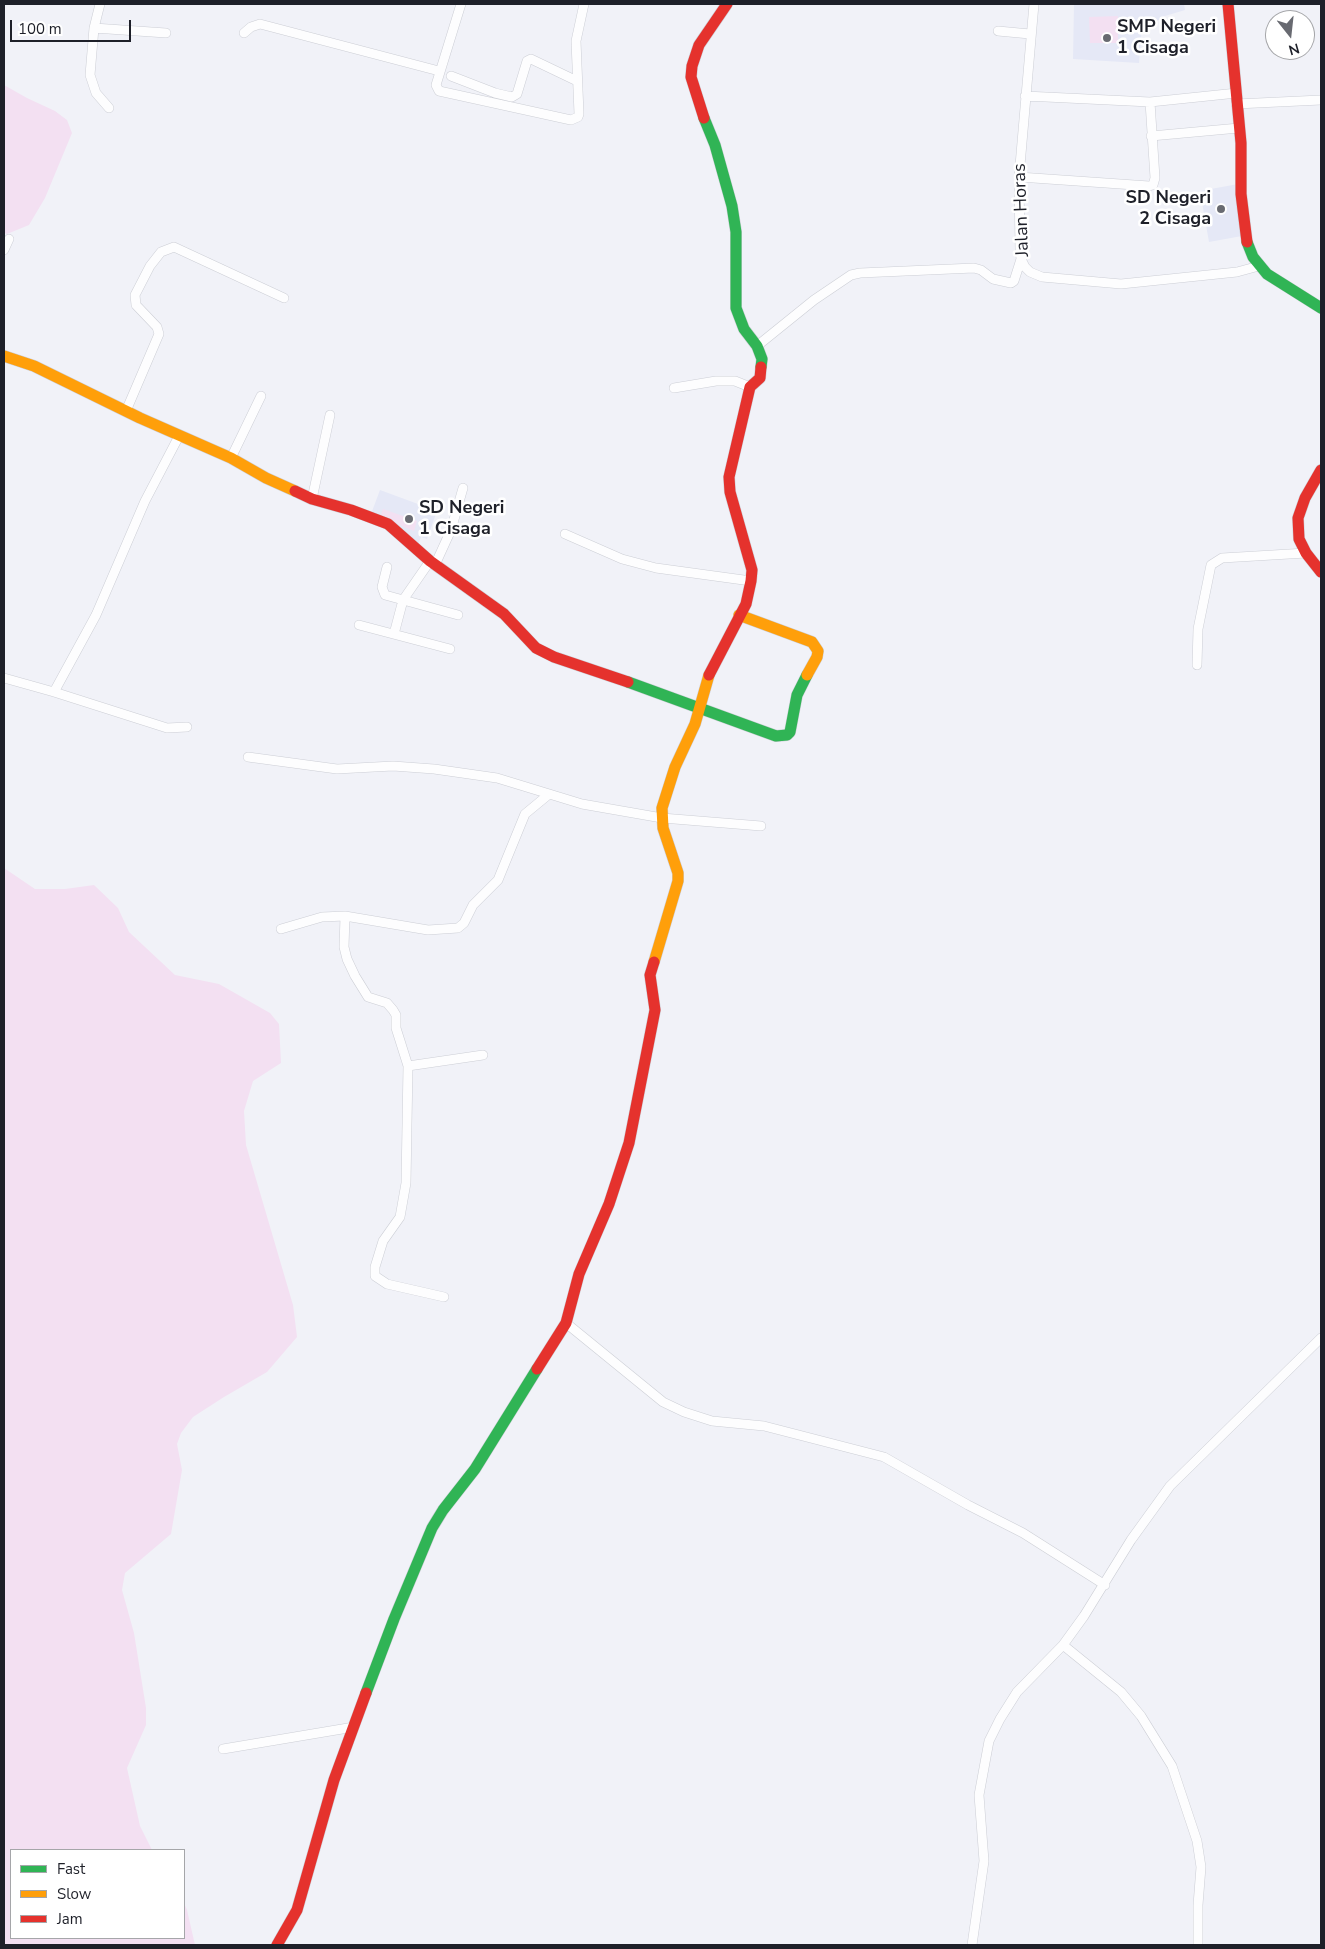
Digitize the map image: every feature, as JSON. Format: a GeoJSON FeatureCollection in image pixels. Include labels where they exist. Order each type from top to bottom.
{"type":"FeatureCollection","features":[{"type":"Feature","properties":{"kind":"street"},"geometry":{"type":"LineString","coordinates":[[100,4],[94,28],[90,75],[96,93],[109,108]]}},
{"type":"Feature","properties":{"kind":"street"},"geometry":{"type":"LineString","coordinates":[[461,4],[436,85],[439,91],[571,120],[579,114],[576,41],[579,18],[584,4]]}},
{"type":"Feature","properties":{"kind":"street"},"geometry":{"type":"LineString","coordinates":[[277,1945],[297,1910],[334,1780],[394,1619],[432,1528],[443,1510],[475,1469],[566,1323],[579,1274],[609,1204],[629,1143],[655,1010],[650,975],[678,881],[678,873],[663,828],[662,808],[675,767],[695,724],[709,674],[746,604],[752,581],[752,570],[729,484],[731,467],[750,388],[760,378],[762,359],[757,346],[744,329],[736,308],[736,232],[732,206],[715,145],[699,106],[692,77],[692,66],[699,45],[727,4]]}},
{"type":"Feature","properties":{"kind":"street","name":"Jalan Horas"},"geometry":{"type":"LineString","coordinates":[[1034,4],[1019,177],[1021,260],[1025,267],[1036,275],[1121,284],[1237,272],[1259,266]]}},
{"type":"Feature","properties":{"kind":"street"},"geometry":{"type":"LineString","coordinates":[[1228,4],[1241,143],[1241,194],[1246,237],[1253,257],[1267,274],[1321,308]]}},
{"type":"Feature","properties":{"kind":"street"},"geometry":{"type":"LineString","coordinates":[[244,33],[251,27],[260,24],[440,71]]}},
{"type":"Feature","properties":{"kind":"street"},"geometry":{"type":"LineString","coordinates":[[94,28],[166,33]]}},
{"type":"Feature","properties":{"kind":"street"},"geometry":{"type":"LineString","coordinates":[[998,31],[1030,34]]}},
{"type":"Feature","properties":{"kind":"street"},"geometry":{"type":"LineString","coordinates":[[451,76],[495,93],[512,97],[517,94],[528,61],[531,59],[577,81]]}},
{"type":"Feature","properties":{"kind":"street"},"geometry":{"type":"LineString","coordinates":[[1026,96],[1150,102],[1236,99],[1321,100]]}},
{"type":"Feature","properties":{"kind":"street"},"geometry":{"type":"LineString","coordinates":[[1019,177],[1149,186],[1155,182],[1150,102]]}},
{"type":"Feature","properties":{"kind":"street"},"geometry":{"type":"LineString","coordinates":[[1151,136],[1239,128]]}},
{"type":"Feature","properties":{"kind":"street"},"geometry":{"type":"LineString","coordinates":[[4,250],[9,239]]}},
{"type":"Feature","properties":{"kind":"street"},"geometry":{"type":"LineString","coordinates":[[126,410],[159,334],[157,326],[136,305],[135,295],[150,266],[162,252],[174,247],[284,298]]}},
{"type":"Feature","properties":{"kind":"street"},"geometry":{"type":"LineString","coordinates":[[757,346],[808,304],[851,275],[974,268],[981,270],[993,279],[1012,283],[1021,260]]}},
{"type":"Feature","properties":{"kind":"street"},"geometry":{"type":"LineString","coordinates":[[4,356],[34,366],[179,436],[231,458],[266,478],[312,499],[351,510],[388,524],[432,563],[504,614],[536,648],[554,657],[613,676],[776,736],[783,736],[790,732],[795,702],[801,686],[817,657],[818,650],[812,642],[739,615]]}},
{"type":"Feature","properties":{"kind":"street"},"geometry":{"type":"LineString","coordinates":[[674,388],[716,381],[735,381],[750,388]]}},
{"type":"Feature","properties":{"kind":"street"},"geometry":{"type":"LineString","coordinates":[[231,458],[261,396]]}},
{"type":"Feature","properties":{"kind":"street"},"geometry":{"type":"LineString","coordinates":[[312,499],[330,415]]}},
{"type":"Feature","properties":{"kind":"street"},"geometry":{"type":"LineString","coordinates":[[54,692],[96,614],[146,501],[179,436]]}},
{"type":"Feature","properties":{"kind":"street"},"geometry":{"type":"LineString","coordinates":[[1320,566],[1306,553],[1299,539],[1298,518],[1305,498],[1321,470]]}},
{"type":"Feature","properties":{"kind":"street"},"geometry":{"type":"LineString","coordinates":[[394,634],[403,600],[432,563],[451,530],[463,488]]}},
{"type":"Feature","properties":{"kind":"street"},"geometry":{"type":"LineString","coordinates":[[565,534],[622,559],[656,568],[752,581]]}},
{"type":"Feature","properties":{"kind":"street"},"geometry":{"type":"LineString","coordinates":[[1196,665],[1198,629],[1211,565],[1222,558],[1306,553]]}},
{"type":"Feature","properties":{"kind":"street"},"geometry":{"type":"LineString","coordinates":[[387,567],[382,587],[383,593],[387,596],[458,615]]}},
{"type":"Feature","properties":{"kind":"street"},"geometry":{"type":"LineString","coordinates":[[359,625],[450,649]]}},
{"type":"Feature","properties":{"kind":"street"},"geometry":{"type":"LineString","coordinates":[[4,678],[167,728],[187,727]]}},
{"type":"Feature","properties":{"kind":"street"},"geometry":{"type":"LineString","coordinates":[[248,757],[337,768],[393,766],[434,769],[497,778],[570,802],[662,818],[761,826]]}},
{"type":"Feature","properties":{"kind":"street"},"geometry":{"type":"LineString","coordinates":[[281,929],[322,917],[345,916],[428,930],[458,928],[464,922],[473,905],[498,880],[526,814],[548,795]]}},
{"type":"Feature","properties":{"kind":"street"},"geometry":{"type":"LineString","coordinates":[[345,916],[344,947],[347,959],[368,996],[387,1004],[396,1015],[396,1028],[408,1066],[406,1183],[400,1218],[383,1241],[375,1267],[375,1276],[387,1284],[444,1296]]}},
{"type":"Feature","properties":{"kind":"street"},"geometry":{"type":"LineString","coordinates":[[408,1066],[483,1055]]}},
{"type":"Feature","properties":{"kind":"street"},"geometry":{"type":"LineString","coordinates":[[566,1323],[663,1402],[684,1412],[712,1421],[764,1426],[884,1457],[968,1506],[1023,1532],[1105,1585]]}},
{"type":"Feature","properties":{"kind":"street"},"geometry":{"type":"LineString","coordinates":[[972,1945],[984,1861],[978,1796],[990,1741],[1000,1719],[1017,1692],[1063,1645],[1105,1585],[1131,1540],[1170,1486],[1321,1338]]}},
{"type":"Feature","properties":{"kind":"street"},"geometry":{"type":"LineString","coordinates":[[1063,1645],[1121,1692],[1141,1716],[1172,1766],[1197,1841],[1200,1867],[1198,1945]]}},
{"type":"Feature","properties":{"kind":"street"},"geometry":{"type":"LineString","coordinates":[[223,1749],[354,1727]]}},
{"type":"Feature","properties":{"kind":"shaded area","name":"SMP Negeri 1 Cisaga"},"geometry":{"type":"Polygon","coordinates":[[[1074,4],[1184,4],[1185,10],[1165,16],[1148,27],[1142,26],[1139,63],[1073,59],[1074,4]]]}},
{"type":"Feature","properties":{"kind":"shaded area"},"geometry":{"type":"Polygon","coordinates":[[[1118,16],[1118,43],[1090,43],[1089,17],[1118,16]]]}},
{"type":"Feature","properties":{"kind":"shaded area"},"geometry":{"type":"Polygon","coordinates":[[[4,85],[55,111],[67,120],[72,133],[45,198],[29,225],[7,234],[4,233],[4,85]]]}},
{"type":"Feature","properties":{"kind":"shaded area","name":"SD Negeri 2 Cisaga"},"geometry":{"type":"Polygon","coordinates":[[[1238,184],[1242,236],[1209,242],[1200,191],[1238,184]]]}},
{"type":"Feature","properties":{"kind":"shaded area","name":"SD Negeri 1 Cisaga"},"geometry":{"type":"Polygon","coordinates":[[[380,490],[437,511],[427,539],[421,537],[418,545],[371,514],[380,490]]]}},
{"type":"Feature","properties":{"kind":"shaded area"},"geometry":{"type":"Polygon","coordinates":[[[383,509],[417,521],[414,531],[380,517],[383,509]]]}},
{"type":"Feature","properties":{"kind":"shaded area"},"geometry":{"type":"Polygon","coordinates":[[[4,868],[35,889],[65,889],[94,885],[118,908],[129,932],[175,975],[219,984],[270,1013],[279,1024],[281,1063],[253,1081],[244,1111],[246,1145],[293,1305],[297,1337],[267,1372],[193,1417],[181,1433],[177,1444],[182,1470],[171,1534],[125,1573],[122,1590],[134,1633],[146,1708],[146,1725],[127,1768],[140,1826],[152,1849],[10,1849],[10,1939],[185,1939],[185,1905],[195,1945],[4,1945],[4,868]]]}},
{"type":"Feature","properties":{"kind":"traffic: fast"},"geometry":{"type":"LineString","coordinates":[[704,118],[715,145],[732,206],[736,232],[736,308],[744,329],[757,346],[762,359],[761,367]]}},
{"type":"Feature","properties":{"kind":"traffic: fast"},"geometry":{"type":"LineString","coordinates":[[1247,242],[1253,257],[1267,274],[1321,308]]}},
{"type":"Feature","properties":{"kind":"traffic: fast"},"geometry":{"type":"LineString","coordinates":[[628,682],[776,736],[787,735],[790,732],[797,695],[807,675]]}},
{"type":"Feature","properties":{"kind":"traffic: fast"},"geometry":{"type":"LineString","coordinates":[[366,1693],[432,1528],[443,1510],[475,1469],[537,1369]]}},
{"type":"Feature","properties":{"kind":"traffic: slow"},"geometry":{"type":"LineString","coordinates":[[4,356],[34,366],[140,418],[231,458],[266,478],[295,491]]}},
{"type":"Feature","properties":{"kind":"traffic: slow"},"geometry":{"type":"LineString","coordinates":[[739,615],[812,642],[818,651],[817,657],[807,675]]}},
{"type":"Feature","properties":{"kind":"traffic: slow"},"geometry":{"type":"LineString","coordinates":[[654,962],[678,881],[678,873],[663,828],[662,808],[675,767],[695,724],[709,675]]}},
{"type":"Feature","properties":{"kind":"traffic: jam"},"geometry":{"type":"LineString","coordinates":[[704,118],[691,77],[692,66],[699,45],[727,4]]}},
{"type":"Feature","properties":{"kind":"traffic: jam"},"geometry":{"type":"LineString","coordinates":[[1228,4],[1241,143],[1241,194],[1247,242]]}},
{"type":"Feature","properties":{"kind":"traffic: jam"},"geometry":{"type":"LineString","coordinates":[[709,675],[746,604],[751,581],[752,570],[730,492],[729,477],[750,387],[760,378],[761,367]]}},
{"type":"Feature","properties":{"kind":"traffic: jam"},"geometry":{"type":"LineString","coordinates":[[1321,470],[1305,498],[1298,518],[1299,539],[1306,553],[1321,572]]}},
{"type":"Feature","properties":{"kind":"traffic: jam"},"geometry":{"type":"LineString","coordinates":[[295,491],[312,499],[351,510],[388,524],[430,561],[504,614],[536,648],[554,657],[628,682]]}},
{"type":"Feature","properties":{"kind":"traffic: jam"},"geometry":{"type":"LineString","coordinates":[[537,1369],[566,1323],[579,1274],[609,1204],[629,1143],[655,1010],[650,975],[654,962]]}},
{"type":"Feature","properties":{"kind":"traffic: jam"},"geometry":{"type":"LineString","coordinates":[[277,1945],[297,1910],[334,1780],[366,1693]]}},
{"type":"Feature","properties":{"kind":"place","name":"SMP Negeri 1 Cisaga"},"geometry":{"type":"Point","coordinates":[1107,38]}},
{"type":"Feature","properties":{"kind":"place","name":"SD Negeri 2 Cisaga"},"geometry":{"type":"Point","coordinates":[1221,209]}},
{"type":"Feature","properties":{"kind":"place","name":"SD Negeri 1 Cisaga"},"geometry":{"type":"Point","coordinates":[409,519]}}]}
